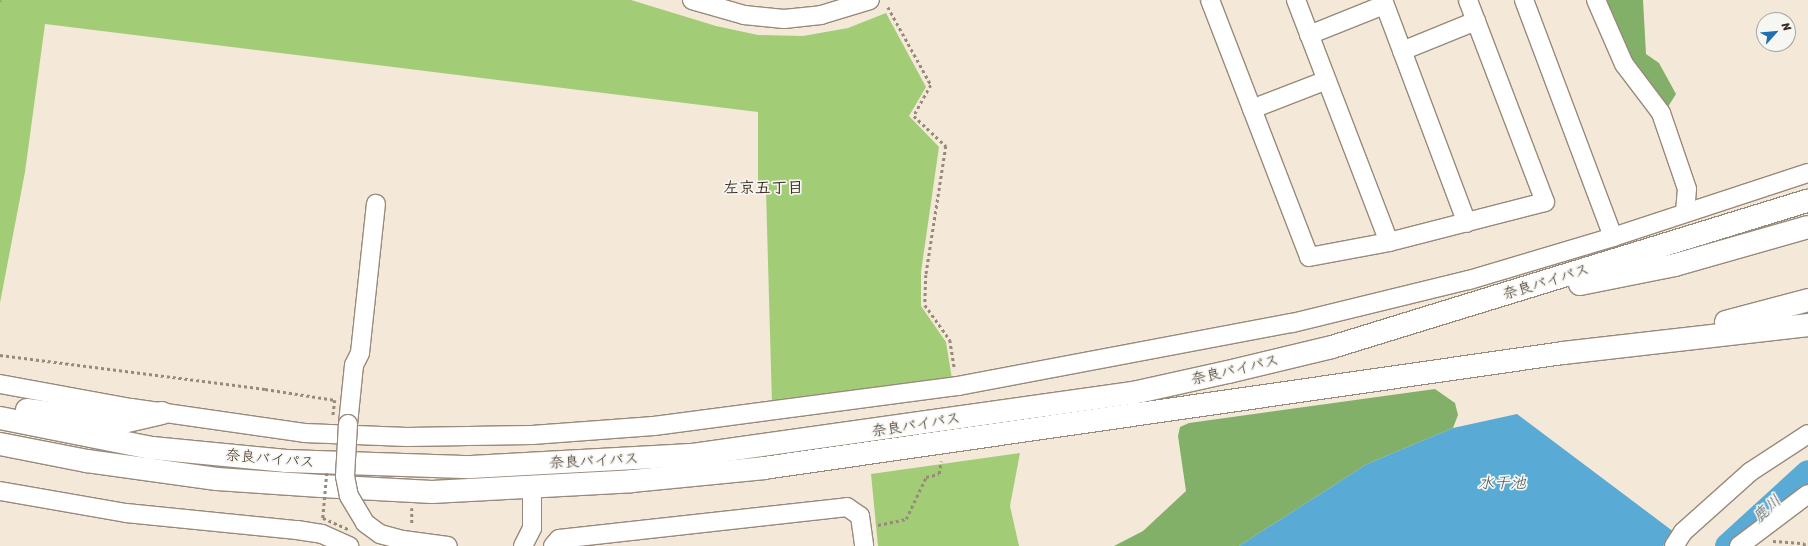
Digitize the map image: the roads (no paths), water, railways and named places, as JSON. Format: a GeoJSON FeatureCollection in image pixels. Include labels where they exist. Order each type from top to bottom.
{"type":"FeatureCollection","features":[{"type":"Feature","properties":{"kind":"highway","name":"奈良バイパス"},"geometry":{"type":"LineString","coordinates":[[0,418],[152,448],[325,463],[470,467],[691,455],[1133,393],[1332,347],[1808,201]]}},
{"type":"Feature","properties":{"kind":"highway"},"geometry":{"type":"LineString","coordinates":[[1453,309],[1675,265],[1808,227]]}},
{"type":"Feature","properties":{"kind":"highway"},"geometry":{"type":"LineString","coordinates":[[1563,353],[1698,328],[1808,300]]}},
{"type":"Feature","properties":{"kind":"highway","name":"奈良バイパス"},"geometry":{"type":"LineString","coordinates":[[0,444],[87,461],[217,479],[432,492],[532,487],[764,468],[1563,353],[1808,325]]}},
{"type":"Feature","properties":{"kind":"highway"},"geometry":{"type":"LineString","coordinates":[[0,410],[123,422],[162,413]]}},
{"type":"Feature","properties":{"kind":"street"},"geometry":{"type":"LineString","coordinates":[[692,0],[744,15],[784,18],[821,15],[870,0]]}},
{"type":"Feature","properties":{"kind":"street"},"geometry":{"type":"LineString","coordinates":[[1210,0],[1310,257],[1389,242],[1545,202],[1468,0]]}},
{"type":"Feature","properties":{"kind":"street"},"geometry":{"type":"LineString","coordinates":[[1296,0],[1389,242]]}},
{"type":"Feature","properties":{"kind":"street"},"geometry":{"type":"LineString","coordinates":[[1524,0],[1613,238]]}},
{"type":"Feature","properties":{"kind":"street"},"geometry":{"type":"LineString","coordinates":[[1596,0],[1624,64],[1662,113],[1687,189],[1686,213]]}},
{"type":"Feature","properties":{"kind":"street"},"geometry":{"type":"LineString","coordinates":[[1309,35],[1384,2],[1467,223]]}},
{"type":"Feature","properties":{"kind":"street"},"geometry":{"type":"LineString","coordinates":[[1402,52],[1476,21]]}},
{"type":"Feature","properties":{"kind":"street"},"geometry":{"type":"LineString","coordinates":[[1252,109],[1327,80]]}},
{"type":"Feature","properties":{"kind":"street"},"geometry":{"type":"LineString","coordinates":[[0,384],[162,413],[304,433],[408,437],[532,435],[654,426],[958,386],[1292,323],[1469,280],[1613,238],[1808,173]]}},
{"type":"Feature","properties":{"kind":"street"},"geometry":{"type":"LineString","coordinates":[[376,204],[360,353],[354,366],[340,424],[345,476],[349,496],[365,523],[380,534],[395,538],[448,546]]}},
{"type":"Feature","properties":{"kind":"street"},"geometry":{"type":"LineString","coordinates":[[1674,546],[1683,532],[1750,472],[1808,434]]}},
{"type":"Feature","properties":{"kind":"street"},"geometry":{"type":"LineString","coordinates":[[523,546],[532,528],[532,487]]}},
{"type":"Feature","properties":{"kind":"street"},"geometry":{"type":"LineString","coordinates":[[0,491],[126,513],[308,539],[353,540]]}},
{"type":"Feature","properties":{"kind":"street"},"geometry":{"type":"LineString","coordinates":[[1739,546],[1808,494]]}},
{"type":"Feature","properties":{"kind":"street"},"geometry":{"type":"LineString","coordinates":[[553,546],[559,539],[847,507],[860,516],[864,546]]}},
{"type":"Feature","properties":{"kind":"water","name":"水干池"},"geometry":{"type":"Polygon","coordinates":[[[1517,414],[1674,532],[1663,546],[1239,546],[1367,464],[1453,428],[1517,414]]]}},
{"type":"Feature","properties":{"kind":"waterway","name":"鹿川"},"geometry":{"type":"LineString","coordinates":[[1728,546],[1808,473]]}},
{"type":"Feature","properties":{"kind":"district","name":"左京五丁目"},"geometry":{"type":"Point","coordinates":[763,188]}}]}
